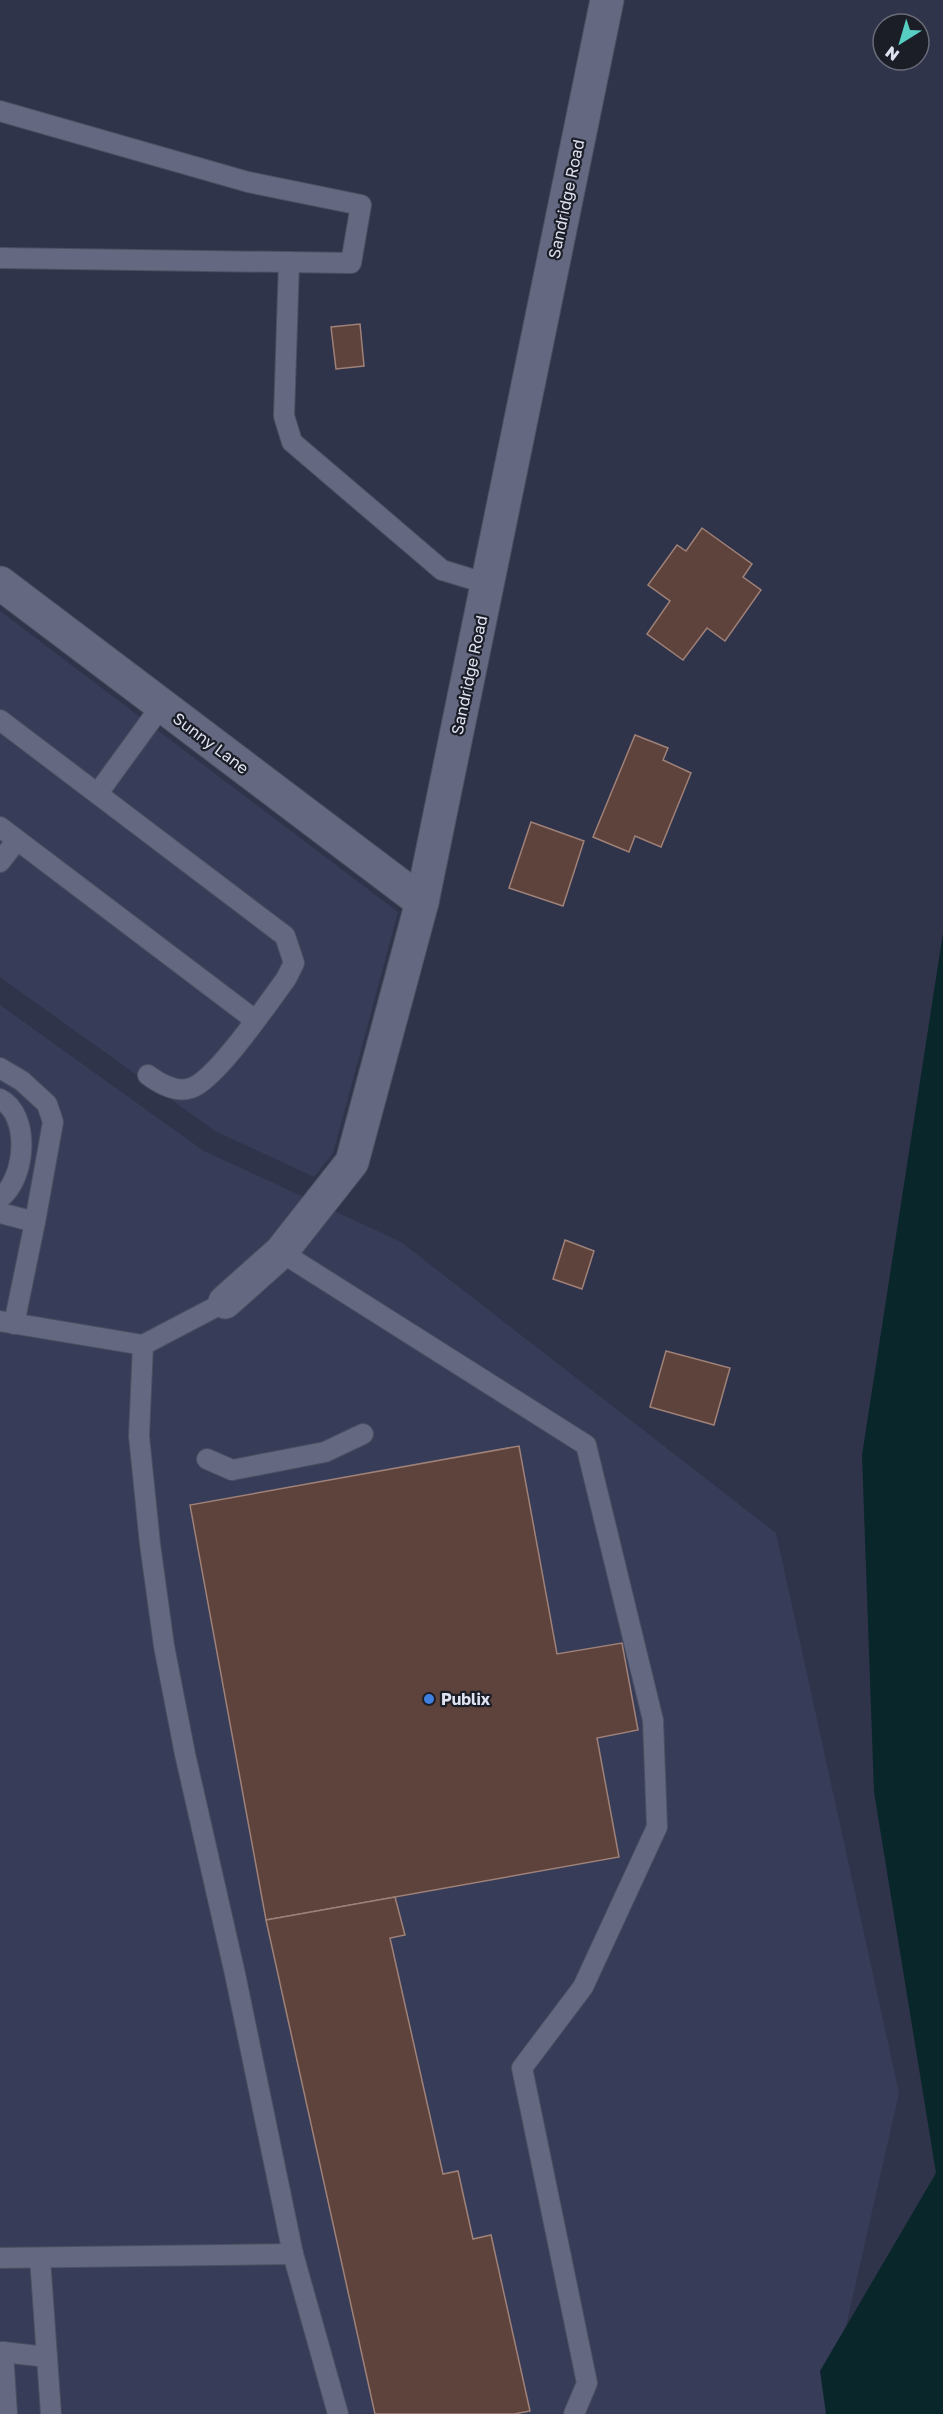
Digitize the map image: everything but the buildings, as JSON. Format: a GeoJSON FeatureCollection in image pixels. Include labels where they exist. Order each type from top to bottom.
{"type":"FeatureCollection","features":[{"type":"Feature","properties":{"kind":"street","name":"Sandridge Road"},"geometry":{"type":"LineString","coordinates":[[225,1302],[280,1252],[352,1162],[422,902],[607,0]]}},
{"type":"Feature","properties":{"kind":"street","name":"Sunny Lane"},"geometry":{"type":"LineString","coordinates":[[0,583],[422,902]]}},
{"type":"Feature","properties":{"kind":"lane"},"geometry":{"type":"LineString","coordinates":[[0,111],[248,182],[361,205],[351,263],[0,258]]}},
{"type":"Feature","properties":{"kind":"lane"},"geometry":{"type":"LineString","coordinates":[[289,262],[284,416],[292,442],[442,570],[488,584]]}},
{"type":"Feature","properties":{"kind":"lane"},"geometry":{"type":"LineString","coordinates":[[98,793],[162,705]]}},
{"type":"Feature","properties":{"kind":"lane"},"geometry":{"type":"LineString","coordinates":[[0,720],[285,936],[294,963],[286,979],[210,1078],[190,1089],[164,1087],[148,1076]]}},
{"type":"Feature","properties":{"kind":"lane"},"geometry":{"type":"LineString","coordinates":[[0,827],[255,1020]]}},
{"type":"Feature","properties":{"kind":"lane"},"geometry":{"type":"LineString","coordinates":[[0,862],[17,840]]}},
{"type":"Feature","properties":{"kind":"lane"},"geometry":{"type":"LineString","coordinates":[[0,1068],[22,1081],[47,1104],[53,1122],[34,1222],[7,1322],[143,1345],[225,1302]]}},
{"type":"Feature","properties":{"kind":"lane"},"geometry":{"type":"LineString","coordinates":[[0,1099],[18,1119],[22,1148],[17,1171],[6,1193],[0,1198]]}},
{"type":"Feature","properties":{"kind":"lane"},"geometry":{"type":"LineString","coordinates":[[0,1213],[34,1222]]}},
{"type":"Feature","properties":{"kind":"lane"},"geometry":{"type":"LineString","coordinates":[[280,1252],[586,1445],[653,1720],[657,1827],[583,1987],[522,2068],[587,2384],[574,2414]]}},
{"type":"Feature","properties":{"kind":"lane"},"geometry":{"type":"LineString","coordinates":[[143,1345],[139,1436],[150,1544],[164,1646],[185,1754],[235,1974],[293,2254],[338,2414]]}},
{"type":"Feature","properties":{"kind":"lane"},"geometry":{"type":"LineString","coordinates":[[207,1460],[232,1470],[326,1452],[363,1434]]}},
{"type":"Feature","properties":{"kind":"lane"},"geometry":{"type":"LineString","coordinates":[[0,2258],[293,2254]]}},
{"type":"Feature","properties":{"kind":"lane"},"geometry":{"type":"LineString","coordinates":[[40,2258],[51,2414]]}},
{"type":"Feature","properties":{"kind":"lane"},"geometry":{"type":"LineString","coordinates":[[7,2414],[2,2352],[47,2356]]}},
{"type":"Feature","properties":{"kind":"shaded area"},"geometry":{"type":"Polygon","coordinates":[[[0,611],[398,912],[333,1153],[314,1177],[215,1131],[0,977],[0,611]]]}},
{"type":"Feature","properties":{"kind":"shaded area"},"geometry":{"type":"Polygon","coordinates":[[[943,933],[943,2414],[826,2414],[820,2371],[936,2173],[874,1792],[862,1455],[943,933]]]}},
{"type":"Feature","properties":{"kind":"shaded area"},"geometry":{"type":"Polygon","coordinates":[[[0,1005],[204,1151],[401,1242],[776,1533],[899,2093],[826,2414],[7,2414],[0,2379],[0,1005]]]}},
{"type":"Feature","properties":{"kind":"place","name":"Publix"},"geometry":{"type":"Point","coordinates":[429,1699]}}]}
